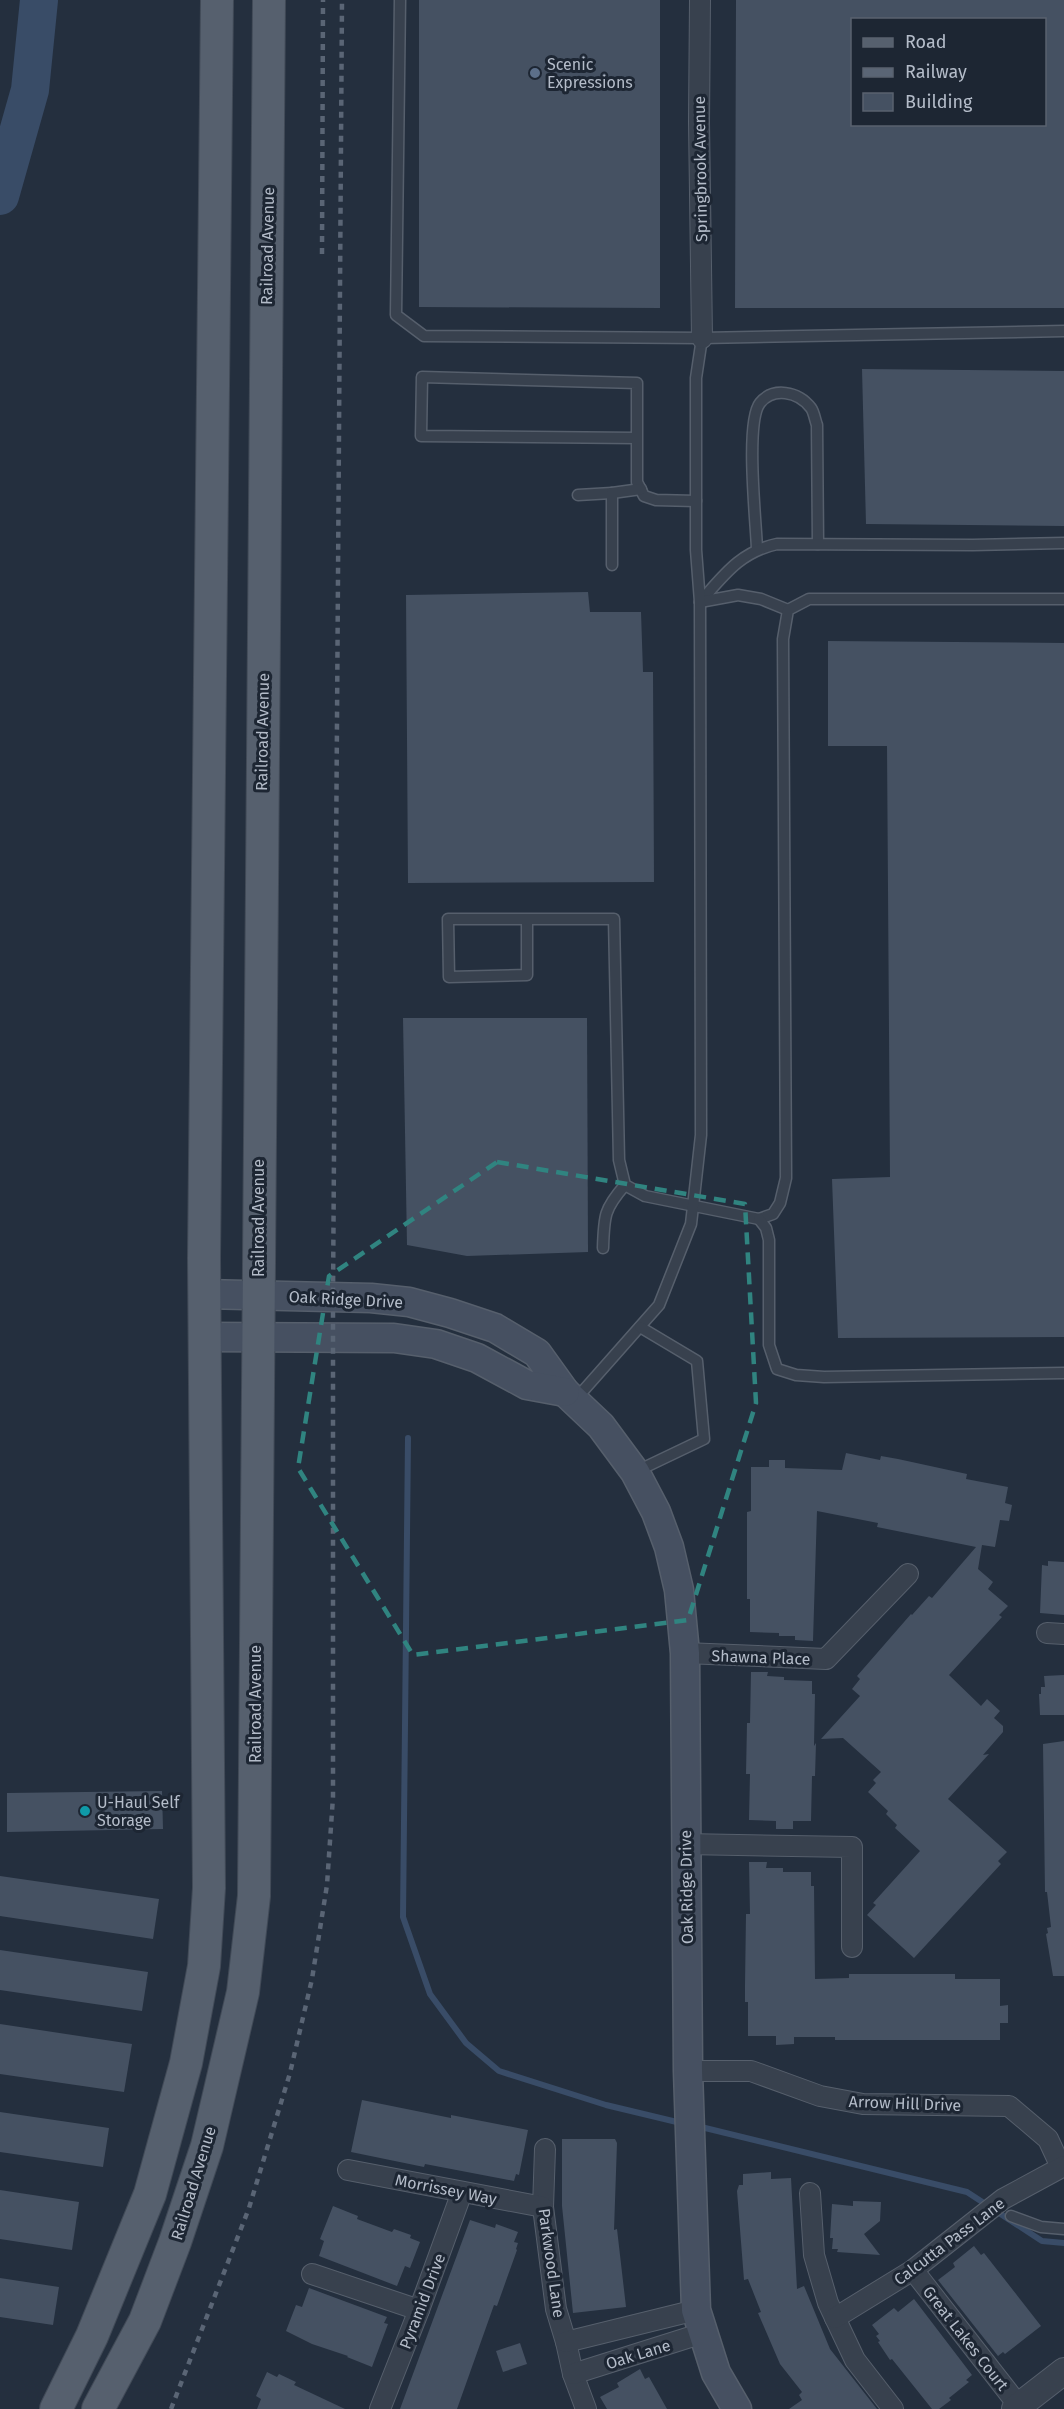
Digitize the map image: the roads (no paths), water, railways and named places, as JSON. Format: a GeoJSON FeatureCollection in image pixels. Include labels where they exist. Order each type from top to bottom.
{"type":"FeatureCollection","features":[{"type":"Feature","properties":{"kind":"main road"},"geometry":{"type":"LineString","coordinates":[[56,2409],[92,2336],[150,2194],[186,2063],[204,1966],[209,1888],[204,1294],[218,0]]}},
{"type":"Feature","properties":{"kind":"main road","name":"Railroad Avenue"},"geometry":{"type":"LineString","coordinates":[[98,2409],[145,2321],[175,2242],[207,2146],[243,1992],[254,1896],[269,0]]}},
{"type":"Feature","properties":{"kind":"main road","name":"Oak Ridge Drive"},"geometry":{"type":"LineString","coordinates":[[204,1294],[371,1298],[409,1302],[495,1328],[537,1353],[569,1396],[601,1426],[635,1472],[656,1512],[669,1547],[679,1590],[685,1653],[688,2071],[700,2322],[716,2373],[737,2409]]}},
{"type":"Feature","properties":{"kind":"main road"},"geometry":{"type":"LineString","coordinates":[[204,1338],[394,1338],[436,1344],[477,1358],[527,1385],[569,1396]]}},
{"type":"Feature","properties":{"kind":"street","name":"Springbrook Avenue"},"geometry":{"type":"LineString","coordinates":[[700,0],[702,338]]}},
{"type":"Feature","properties":{"kind":"street","name":"Shawna Place"},"geometry":{"type":"LineString","coordinates":[[685,1653],[826,1659],[908,1574]]}},
{"type":"Feature","properties":{"kind":"street"},"geometry":{"type":"LineString","coordinates":[[685,1844],[852,1847],[852,1947]]}},
{"type":"Feature","properties":{"kind":"street","name":"Arrow Hill Drive"},"geometry":{"type":"LineString","coordinates":[[688,2071],[751,2071],[820,2096],[863,2104],[1009,2106],[1048,2139],[1063,2167]]}},
{"type":"Feature","properties":{"kind":"street","name":"Parkwood Lane"},"geometry":{"type":"LineString","coordinates":[[545,2149],[543,2207],[556,2309],[567,2342],[573,2374],[586,2409]]}},
{"type":"Feature","properties":{"kind":"street","name":"Calcutta Pass Lane"},"geometry":{"type":"LineString","coordinates":[[835,2318],[913,2270],[970,2226],[1007,2208],[1063,2167]]}},
{"type":"Feature","properties":{"kind":"street","name":"Morrissey Way"},"geometry":{"type":"LineString","coordinates":[[348,2170],[543,2207]]}},
{"type":"Feature","properties":{"kind":"street","name":"Pyramid Drive"},"geometry":{"type":"LineString","coordinates":[[380,2409],[462,2192]]}},
{"type":"Feature","properties":{"kind":"street"},"geometry":{"type":"LineString","coordinates":[[810,2193],[814,2255],[828,2303],[855,2360],[893,2409]]}},
{"type":"Feature","properties":{"kind":"street","name":"Great Lakes Court"},"geometry":{"type":"LineString","coordinates":[[913,2270],[1017,2407]]}},
{"type":"Feature","properties":{"kind":"street"},"geometry":{"type":"LineString","coordinates":[[312,2274],[419,2310]]}},
{"type":"Feature","properties":{"kind":"street","name":"Oak Lane"},"geometry":{"type":"LineString","coordinates":[[567,2342],[700,2322]]}},
{"type":"Feature","properties":{"kind":"street","name":"Oak Lane"},"geometry":{"type":"LineString","coordinates":[[573,2374],[700,2322]]}},
{"type":"Feature","properties":{"kind":"street"},"geometry":{"type":"LineString","coordinates":[[1017,2407],[1064,2371]]}},
{"type":"Feature","properties":{"kind":"lane"},"geometry":{"type":"LineString","coordinates":[[400,0],[396,315],[424,336],[702,338],[1064,331]]}},
{"type":"Feature","properties":{"kind":"lane"},"geometry":{"type":"LineString","coordinates":[[569,1396],[640,1327],[659,1305],[692,1224],[700,1135],[700,602],[696,501],[696,378],[702,338]]}},
{"type":"Feature","properties":{"kind":"lane"},"geometry":{"type":"LineString","coordinates":[[636,438],[421,436],[422,377],[637,383],[637,482],[644,496],[656,500],[696,501]]}},
{"type":"Feature","properties":{"kind":"lane"},"geometry":{"type":"LineString","coordinates":[[757,549],[752,426],[758,405],[769,394],[783,392],[800,398],[812,409],[817,425],[818,544]]}},
{"type":"Feature","properties":{"kind":"lane"},"geometry":{"type":"LineString","coordinates":[[578,495],[641,489]]}},
{"type":"Feature","properties":{"kind":"lane"},"geometry":{"type":"LineString","coordinates":[[612,493],[612,565]]}},
{"type":"Feature","properties":{"kind":"lane"},"geometry":{"type":"LineString","coordinates":[[700,602],[725,573],[757,549],[777,544],[1064,543]]}},
{"type":"Feature","properties":{"kind":"lane"},"geometry":{"type":"LineString","coordinates":[[700,602],[738,595],[761,599],[788,610],[809,599],[1064,599]]}},
{"type":"Feature","properties":{"kind":"lane"},"geometry":{"type":"LineString","coordinates":[[527,920],[527,975],[448,977],[448,920],[614,919],[619,1160],[626,1185],[645,1196],[759,1219],[773,1214],[780,1203],[786,1178],[783,639],[788,610]]}},
{"type":"Feature","properties":{"kind":"lane"},"geometry":{"type":"LineString","coordinates":[[603,1248],[604,1216],[613,1199],[626,1185]]}},
{"type":"Feature","properties":{"kind":"lane"},"geometry":{"type":"LineString","coordinates":[[759,1219],[766,1228],[769,1240],[769,1345],[777,1368],[796,1375],[824,1377],[1064,1373]]}},
{"type":"Feature","properties":{"kind":"lane"},"geometry":{"type":"LineString","coordinates":[[635,1472],[704,1439],[697,1360],[640,1327]]}},
{"type":"Feature","properties":{"kind":"lane"},"geometry":{"type":"LineString","coordinates":[[1007,2208],[1041,2227],[1064,2229]]}},
{"type":"Feature","properties":{"kind":"waterway"},"geometry":{"type":"LineString","coordinates":[[0,196],[30,90],[39,0]]}},
{"type":"Feature","properties":{"kind":"waterway"},"geometry":{"type":"LineString","coordinates":[[408,1438],[403,1917],[430,1994],[466,2043],[499,2071],[606,2105],[681,2123]]}},
{"type":"Feature","properties":{"kind":"waterway"},"geometry":{"type":"LineString","coordinates":[[697,2126],[967,2192],[1042,2241],[1064,2243]]}},
{"type":"Feature","properties":{"kind":"railway"},"geometry":{"type":"LineString","coordinates":[[322,254],[323,0]]}},
{"type":"Feature","properties":{"kind":"railway"},"geometry":{"type":"LineString","coordinates":[[171,2409],[249,2208],[290,2073],[312,1979],[327,1885],[333,1797],[333,1297],[342,0]]}},
{"type":"Feature","properties":{"kind":"place","name":"Scenic Expressions"},"geometry":{"type":"Point","coordinates":[535,73]}},
{"type":"Feature","properties":{"kind":"place","name":"U-Haul Self Storage"},"geometry":{"type":"Point","coordinates":[85,1811]}}]}
